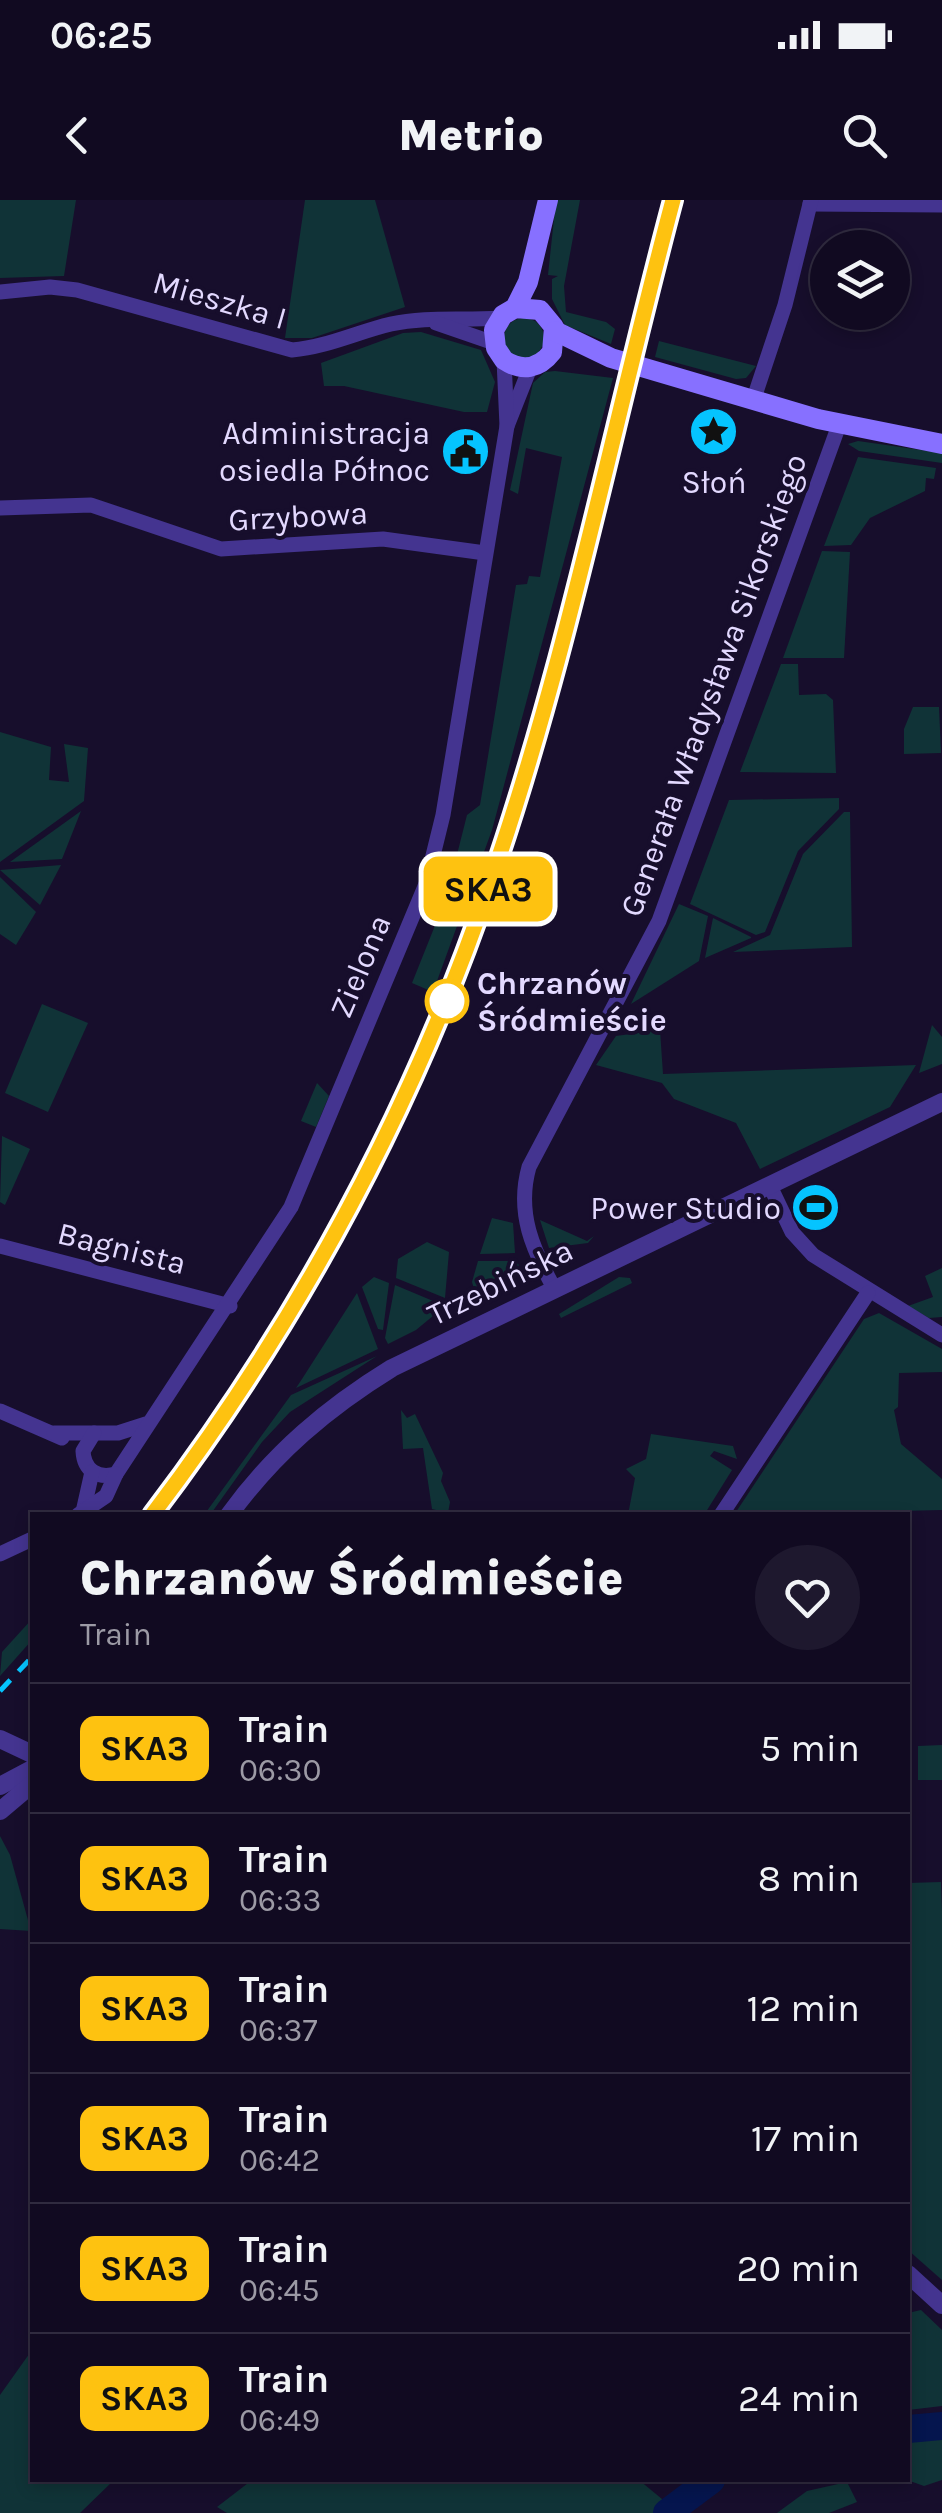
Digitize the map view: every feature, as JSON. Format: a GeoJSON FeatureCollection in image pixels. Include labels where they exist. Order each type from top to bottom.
{"type":"FeatureCollection","features":[{"type":"Feature","properties":{"kind":"main road"},"geometry":{"type":"LineString","coordinates":[[538,253],[544,312],[555,331],[539,362],[499,352],[508,313],[538,253],[548,200]]}},
{"type":"Feature","properties":{"kind":"main road"},"geometry":{"type":"LineString","coordinates":[[508,313],[528,306],[544,312]]}},
{"type":"Feature","properties":{"kind":"main road","name":"Generała Władysława Sikorskiego"},"geometry":{"type":"LineString","coordinates":[[555,331],[611,358],[840,426],[942,444]]}},
{"type":"Feature","properties":{"kind":"main road","name":"Generała Władysława Sikorskiego"},"geometry":{"type":"LineString","coordinates":[[539,362],[611,358]]}},
{"type":"Feature","properties":{"kind":"street"},"geometry":{"type":"LineString","coordinates":[[754,398],[785,305],[810,202],[942,205]]}},
{"type":"Feature","properties":{"kind":"street","name":"Mieszka I"},"geometry":{"type":"LineString","coordinates":[[0,292],[50,287],[77,290],[292,350],[324,346],[392,324],[508,313]]}},
{"type":"Feature","properties":{"kind":"street","name":"Mieszka I"},"geometry":{"type":"LineString","coordinates":[[422,321],[468,331],[499,352]]}},
{"type":"Feature","properties":{"kind":"street","name":"Zielona"},"geometry":{"type":"LineString","coordinates":[[116,1474],[230,1306],[298,1194],[430,874],[507,426],[499,352]]}},
{"type":"Feature","properties":{"kind":"street","name":"Zielona"},"geometry":{"type":"LineString","coordinates":[[507,426],[539,362]]}},
{"type":"Feature","properties":{"kind":"street","name":"Generała Władysława Sikorskiego"},"geometry":{"type":"LineString","coordinates":[[555,1290],[527,1231],[524,1190],[529,1167],[659,920],[840,426]]}},
{"type":"Feature","properties":{"kind":"street","name":"Grzybowa"},"geometry":{"type":"LineString","coordinates":[[0,508],[91,505],[221,549],[383,539],[486,553]]}},
{"type":"Feature","properties":{"kind":"street","name":"Trzebińska"},"geometry":{"type":"LineString","coordinates":[[231,1512],[270,1463],[332,1406],[392,1368],[942,1102]]}},
{"type":"Feature","properties":{"kind":"street"},"geometry":{"type":"LineString","coordinates":[[770,1186],[802,1244],[868,1293],[942,1335]]}},
{"type":"Feature","properties":{"kind":"street","name":"Bagnista"},"geometry":{"type":"LineString","coordinates":[[0,1246],[230,1306]]}},
{"type":"Feature","properties":{"kind":"street"},"geometry":{"type":"LineString","coordinates":[[722,1512],[868,1293]]}},
{"type":"Feature","properties":{"kind":"street"},"geometry":{"type":"LineString","coordinates":[[0,1411],[54,1433],[87,1463],[116,1474],[106,1496],[82,1512]]}},
{"type":"Feature","properties":{"kind":"street"},"geometry":{"type":"LineString","coordinates":[[54,1433],[118,1433],[150,1422]]}},
{"type":"Feature","properties":{"kind":"street"},"geometry":{"type":"LineString","coordinates":[[81,1512],[94,1433]]}},
{"type":"Feature","properties":{"kind":"street"},"geometry":{"type":"LineString","coordinates":[[118,1433],[129,1455]]}},
{"type":"Feature","properties":{"kind":"street"},"geometry":{"type":"LineString","coordinates":[[0,1554],[30,1540]]}},
{"type":"Feature","properties":{"kind":"street"},"geometry":{"type":"LineString","coordinates":[[0,1739],[30,1753]]}},
{"type":"Feature","properties":{"kind":"street"},"geometry":{"type":"LineString","coordinates":[[0,1786],[30,1770]]}},
{"type":"Feature","properties":{"kind":"street"},"geometry":{"type":"LineString","coordinates":[[0,1811],[30,1786]]}},
{"type":"Feature","properties":{"kind":"street"},"geometry":{"type":"LineString","coordinates":[[910,2276],[942,2305]]}},
{"type":"Feature","properties":{"kind":"green space"},"geometry":{"type":"Polygon","coordinates":[[[0,200],[76,200],[64,276],[0,278],[0,200]]]}},
{"type":"Feature","properties":{"kind":"green space"},"geometry":{"type":"Polygon","coordinates":[[[305,200],[375,200],[405,307],[312,338],[285,338],[305,200]]]}},
{"type":"Feature","properties":{"kind":"green space"},"geometry":{"type":"Polygon","coordinates":[[[556,200],[580,200],[564,286],[566,312],[606,322],[615,329],[611,344],[565,325],[552,299],[552,279],[558,276],[548,275],[556,200]]]}},
{"type":"Feature","properties":{"kind":"green space"},"geometry":{"type":"Polygon","coordinates":[[[524,318],[538,324],[544,338],[538,352],[524,358],[510,352],[504,338],[510,324],[524,318]]]}},
{"type":"Feature","properties":{"kind":"green space"},"geometry":{"type":"Polygon","coordinates":[[[421,332],[481,350],[495,382],[487,412],[464,412],[344,386],[324,386],[321,363],[403,333],[421,332]]]}},
{"type":"Feature","properties":{"kind":"green space"},"geometry":{"type":"Polygon","coordinates":[[[659,341],[756,366],[746,378],[736,379],[655,357],[659,341]]]}},
{"type":"Feature","properties":{"kind":"green space"},"geometry":{"type":"Polygon","coordinates":[[[545,372],[613,378],[492,830],[433,992],[412,983],[446,898],[467,815],[480,805],[516,585],[527,584],[529,576],[540,577],[562,457],[526,448],[518,494],[510,490],[533,383],[545,372]]]}},
{"type":"Feature","properties":{"kind":"green space"},"geometry":{"type":"Polygon","coordinates":[[[858,441],[942,453],[942,463],[859,451],[848,444],[858,441]]]}},
{"type":"Feature","properties":{"kind":"green space"},"geometry":{"type":"Polygon","coordinates":[[[858,457],[936,468],[934,479],[926,478],[925,491],[870,518],[851,545],[824,546],[858,457]]]}},
{"type":"Feature","properties":{"kind":"green space"},"geometry":{"type":"Polygon","coordinates":[[[822,551],[850,552],[844,658],[783,658],[822,551]]]}},
{"type":"Feature","properties":{"kind":"green space"},"geometry":{"type":"Polygon","coordinates":[[[781,664],[798,664],[799,695],[826,694],[833,700],[836,773],[740,772],[781,664]]]}},
{"type":"Feature","properties":{"kind":"green space"},"geometry":{"type":"Polygon","coordinates":[[[913,707],[939,707],[941,753],[904,754],[904,729],[913,707]]]}},
{"type":"Feature","properties":{"kind":"green space"},"geometry":{"type":"Polygon","coordinates":[[[0,732],[51,747],[49,780],[69,782],[64,744],[88,748],[84,801],[0,862],[0,732]]]}},
{"type":"Feature","properties":{"kind":"green space"},"geometry":{"type":"Polygon","coordinates":[[[839,798],[839,809],[798,851],[765,932],[756,935],[690,904],[729,800],[839,798]]]}},
{"type":"Feature","properties":{"kind":"green space"},"geometry":{"type":"Polygon","coordinates":[[[81,811],[62,859],[10,862],[81,811]]]}},
{"type":"Feature","properties":{"kind":"green space"},"geometry":{"type":"Polygon","coordinates":[[[844,812],[850,812],[852,947],[733,952],[770,935],[803,854],[844,812]]]}},
{"type":"Feature","properties":{"kind":"green space"},"geometry":{"type":"Polygon","coordinates":[[[61,865],[40,905],[0,870],[61,865]]]}},
{"type":"Feature","properties":{"kind":"green space"},"geometry":{"type":"Polygon","coordinates":[[[0,877],[36,912],[16,945],[0,934],[0,877]]]}},
{"type":"Feature","properties":{"kind":"green space"},"geometry":{"type":"Polygon","coordinates":[[[679,904],[708,916],[699,961],[631,1004],[679,904]]]}},
{"type":"Feature","properties":{"kind":"green space"},"geometry":{"type":"Polygon","coordinates":[[[713,918],[751,937],[751,938],[705,958],[713,918]]]}},
{"type":"Feature","properties":{"kind":"green space"},"geometry":{"type":"Polygon","coordinates":[[[42,1004],[88,1023],[48,1112],[5,1093],[42,1004]]]}},
{"type":"Feature","properties":{"kind":"green space"},"geometry":{"type":"Polygon","coordinates":[[[932,1025],[942,1037],[942,1064],[919,1073],[932,1025]]]}},
{"type":"Feature","properties":{"kind":"green space"},"geometry":{"type":"Polygon","coordinates":[[[660,1030],[663,1074],[916,1065],[890,1107],[760,1169],[736,1123],[674,1099],[662,1083],[596,1065],[616,1036],[660,1030]]]}},
{"type":"Feature","properties":{"kind":"green space"},"geometry":{"type":"Polygon","coordinates":[[[317,1083],[329,1096],[316,1127],[301,1121],[317,1083]]]}},
{"type":"Feature","properties":{"kind":"green space"},"geometry":{"type":"Polygon","coordinates":[[[2,1136],[30,1149],[5,1205],[0,1202],[2,1136]]]}},
{"type":"Feature","properties":{"kind":"green space"},"geometry":{"type":"Polygon","coordinates":[[[492,1218],[513,1223],[515,1253],[480,1254],[492,1218]]]}},
{"type":"Feature","properties":{"kind":"green space"},"geometry":{"type":"Polygon","coordinates":[[[540,1220],[587,1241],[594,1236],[588,1243],[549,1248],[540,1220]]]}},
{"type":"Feature","properties":{"kind":"green space"},"geometry":{"type":"Polygon","coordinates":[[[427,1242],[449,1252],[445,1298],[396,1278],[398,1259],[427,1242]]]}},
{"type":"Feature","properties":{"kind":"green space"},"geometry":{"type":"Polygon","coordinates":[[[478,1261],[517,1261],[521,1271],[476,1296],[472,1282],[478,1261]]]}},
{"type":"Feature","properties":{"kind":"green space"},"geometry":{"type":"Polygon","coordinates":[[[942,1268],[942,1317],[929,1318],[908,1306],[933,1297],[925,1276],[942,1268]]]}},
{"type":"Feature","properties":{"kind":"green space"},"geometry":{"type":"Polygon","coordinates":[[[374,1277],[389,1283],[383,1330],[378,1329],[362,1287],[374,1277]]]}},
{"type":"Feature","properties":{"kind":"green space"},"geometry":{"type":"Polygon","coordinates":[[[619,1277],[630,1278],[632,1283],[561,1318],[559,1314],[619,1277]]]}},
{"type":"Feature","properties":{"kind":"green space"},"geometry":{"type":"Polygon","coordinates":[[[395,1285],[445,1306],[416,1330],[388,1344],[385,1338],[395,1285]]]}},
{"type":"Feature","properties":{"kind":"green space"},"geometry":{"type":"Polygon","coordinates":[[[357,1293],[378,1349],[296,1388],[302,1379],[357,1293]]]}},
{"type":"Feature","properties":{"kind":"green space"},"geometry":{"type":"Polygon","coordinates":[[[879,1313],[942,1349],[942,1372],[899,1373],[898,1407],[894,1410],[901,1444],[942,1479],[942,1510],[736,1512],[864,1319],[879,1313]]]}},
{"type":"Feature","properties":{"kind":"green space"},"geometry":{"type":"Polygon","coordinates":[[[377,1356],[290,1412],[262,1442],[212,1512],[206,1512],[291,1395],[377,1356]]]}},
{"type":"Feature","properties":{"kind":"green space"},"geometry":{"type":"Polygon","coordinates":[[[401,1410],[407,1418],[415,1414],[443,1473],[441,1481],[450,1502],[448,1512],[432,1509],[423,1448],[403,1449],[401,1410]]]}},
{"type":"Feature","properties":{"kind":"green space"},"geometry":{"type":"Polygon","coordinates":[[[651,1434],[733,1446],[737,1459],[714,1451],[710,1456],[732,1470],[706,1512],[629,1512],[635,1478],[626,1469],[646,1459],[651,1434]]]}},
{"type":"Feature","properties":{"kind":"green space"},"geometry":{"type":"Polygon","coordinates":[[[30,1621],[30,1642],[0,1676],[2,1652],[30,1621]]]}},
{"type":"Feature","properties":{"kind":"green space"},"geometry":{"type":"Polygon","coordinates":[[[942,1745],[942,1780],[918,1780],[918,1746],[942,1745]]]}},
{"type":"Feature","properties":{"kind":"green space"},"geometry":{"type":"Polygon","coordinates":[[[0,1836],[10,1855],[30,1931],[0,1929],[0,1836]]]}},
{"type":"Feature","properties":{"kind":"green space"},"geometry":{"type":"Polygon","coordinates":[[[941,1882],[942,2280],[910,2252],[910,1883],[941,1882]]]}},
{"type":"Feature","properties":{"kind":"green space"},"geometry":{"type":"Polygon","coordinates":[[[921,2310],[942,2330],[942,2406],[910,2410],[910,2313],[921,2310]]]}},
{"type":"Feature","properties":{"kind":"green space"},"geometry":{"type":"Polygon","coordinates":[[[30,2353],[30,2482],[112,2482],[80,2513],[0,2513],[0,2395],[30,2353]]]}},
{"type":"Feature","properties":{"kind":"green space"},"geometry":{"type":"Polygon","coordinates":[[[942,2436],[942,2480],[924,2486],[910,2481],[910,2439],[942,2436]]]}},
{"type":"Feature","properties":{"kind":"green space"},"geometry":{"type":"Polygon","coordinates":[[[249,2482],[641,2482],[668,2504],[657,2513],[227,2513],[217,2507],[249,2482]]]}},
{"type":"Feature","properties":{"kind":"green space"},"geometry":{"type":"Polygon","coordinates":[[[847,2482],[857,2502],[829,2513],[777,2513],[807,2491],[847,2482]]]}},
{"type":"Feature","properties":{"kind":"waterway"},"geometry":{"type":"LineString","coordinates":[[910,2429],[942,2426]]}},
{"type":"Feature","properties":{"kind":"waterway"},"geometry":{"type":"LineString","coordinates":[[667,2513],[708,2482]]}},
{"type":"Feature","properties":{"kind":"railway"},"geometry":{"type":"LineString","coordinates":[[154,1512],[255,1368],[346,1214],[424,1053],[458,970],[517,802],[542,717],[673,200]]}},
{"type":"Feature","properties":{"kind":"railway"},"geometry":{"type":"LineString","coordinates":[[0,1691],[30,1659]]}},
{"type":"Feature","properties":{"kind":"train","name":"SKA3"},"geometry":{"type":"LineString","coordinates":[[154,1512],[222,1418],[313,1274],[399,1110],[448,998],[490,885],[526,767],[673,200]]}},
{"type":"Feature","properties":{"kind":"place","name":"Słoń"},"geometry":{"type":"Point","coordinates":[714,432]}},
{"type":"Feature","properties":{"kind":"place","name":"Administracja osiedla Północ"},"geometry":{"type":"Point","coordinates":[465,451]}},
{"type":"Feature","properties":{"kind":"place","name":"Chrzanów Śródmieście"},"geometry":{"type":"Point","coordinates":[447,1001]}},
{"type":"Feature","properties":{"kind":"place","name":"Power Studio"},"geometry":{"type":"Point","coordinates":[816,1208]}}]}
